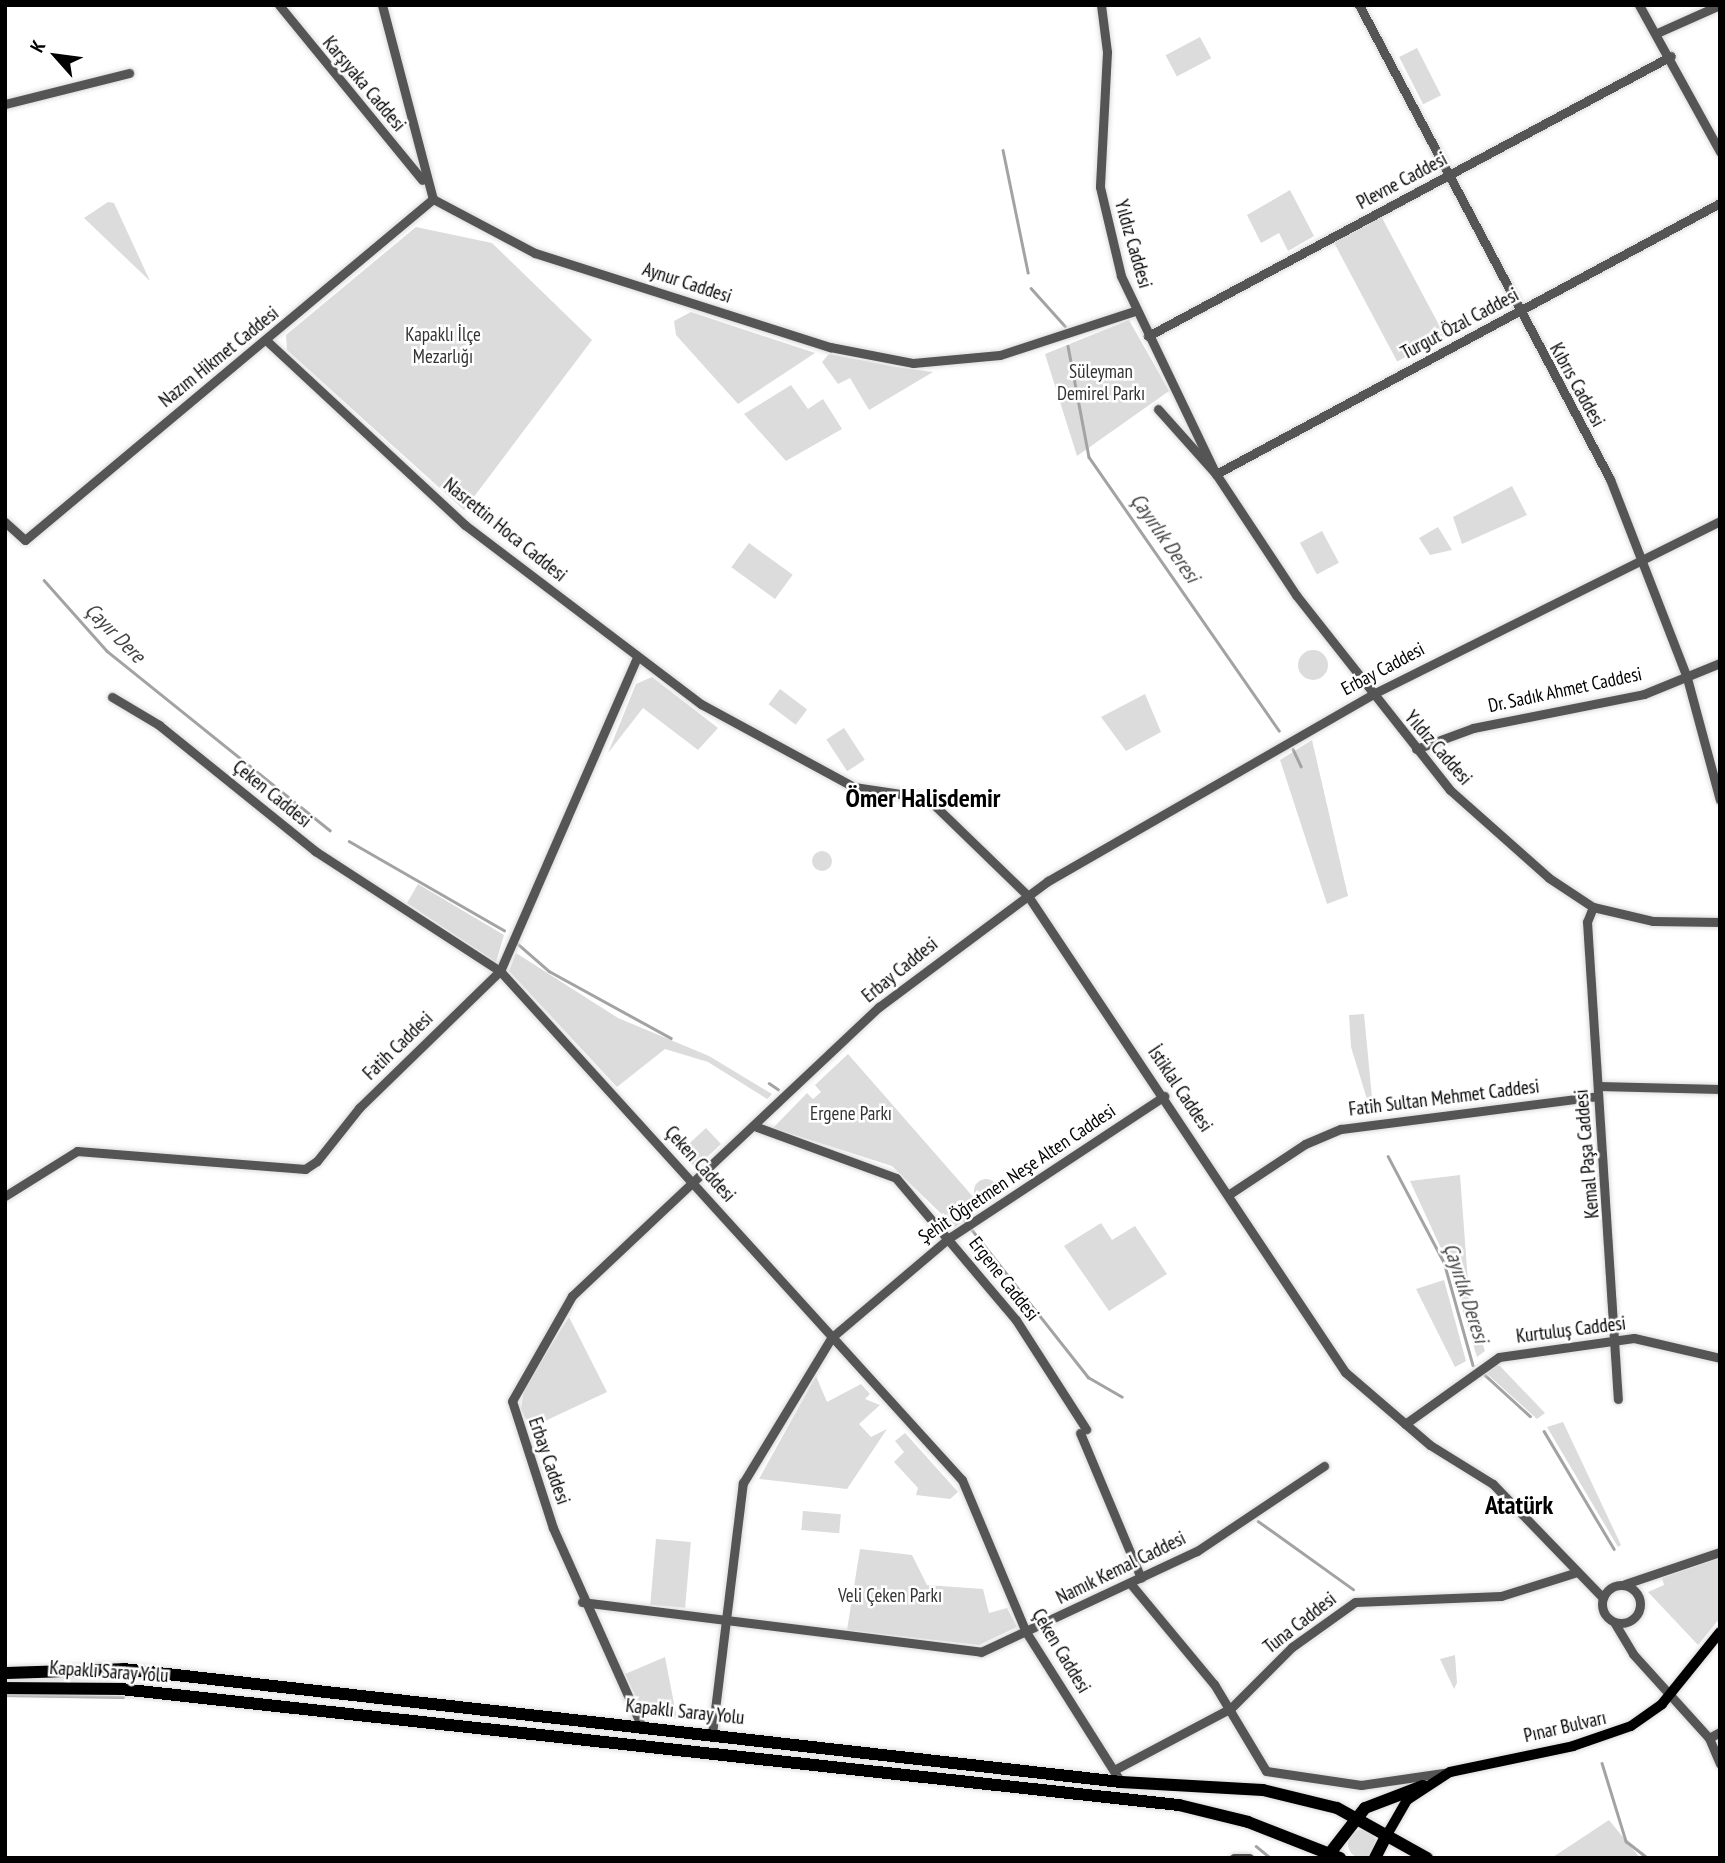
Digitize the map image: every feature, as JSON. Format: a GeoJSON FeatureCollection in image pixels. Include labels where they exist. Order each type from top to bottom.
{"type":"FeatureCollection","features":[{"type":"Feature","properties":{"kind":"highway","name":"Kapaklı Saray Yolu"},"geometry":{"type":"LineString","coordinates":[[5,1673],[123,1669],[1121,1782],[1264,1790],[1357,1817],[1388,1832],[1427,1858]]}},
{"type":"Feature","properties":{"kind":"highway","name":"Kapaklı Saray Yolu"},"geometry":{"type":"LineString","coordinates":[[5,1688],[121,1689],[1179,1805],[1248,1822],[1333,1856]]}},
{"type":"Feature","properties":{"kind":"highway"},"geometry":{"type":"LineString","coordinates":[[1333,1856],[1357,1817],[1377,1801],[1423,1786]]}},
{"type":"Feature","properties":{"kind":"highway"},"geometry":{"type":"LineString","coordinates":[[1375,1858],[1388,1832]]}},
{"type":"Feature","properties":{"kind":"main road","name":"Pınar Bulvarı"},"geometry":{"type":"LineString","coordinates":[[1423,1786],[1450,1772],[1610,1736],[1669,1696],[1720,1632]]}},
{"type":"Feature","properties":{"kind":"main road"},"geometry":{"type":"LineString","coordinates":[[1388,1832],[1423,1786]]}},
{"type":"Feature","properties":{"kind":"street","name":"Karşıyaka Caddesi"},"geometry":{"type":"LineString","coordinates":[[279,5],[424,183]]}},
{"type":"Feature","properties":{"kind":"street"},"geometry":{"type":"LineString","coordinates":[[382,5],[424,183],[433,199]]}},
{"type":"Feature","properties":{"kind":"street","name":"Yıldız Caddesi"},"geometry":{"type":"LineString","coordinates":[[1101,5],[1107,52],[1100,187],[1135,311],[1216,474]]}},
{"type":"Feature","properties":{"kind":"street","name":"Kıbrıs Caddesi"},"geometry":{"type":"LineString","coordinates":[[1359,5],[1445,179],[1610,479],[1687,678],[1720,800]]}},
{"type":"Feature","properties":{"kind":"street"},"geometry":{"type":"LineString","coordinates":[[1639,5],[1671,57],[1720,152]]}},
{"type":"Feature","properties":{"kind":"street"},"geometry":{"type":"LineString","coordinates":[[1657,33],[1720,5]]}},
{"type":"Feature","properties":{"kind":"street","name":"Plevne Caddesi"},"geometry":{"type":"LineString","coordinates":[[1148,336],[1671,57]]}},
{"type":"Feature","properties":{"kind":"street"},"geometry":{"type":"LineString","coordinates":[[5,104],[129,74]]}},
{"type":"Feature","properties":{"kind":"street","name":"Aynur Caddesi"},"geometry":{"type":"LineString","coordinates":[[433,199],[536,253],[830,347],[925,364],[1000,355],[1135,311]]}},
{"type":"Feature","properties":{"kind":"street","name":"Nazım Hikmet Caddesi"},"geometry":{"type":"LineString","coordinates":[[5,522],[25,540],[267,341],[433,199]]}},
{"type":"Feature","properties":{"kind":"street","name":"Turgut Özal Caddesi"},"geometry":{"type":"LineString","coordinates":[[1216,474],[1517,314],[1720,202]]}},
{"type":"Feature","properties":{"kind":"street","name":"Nasrettin Hoca Caddesi"},"geometry":{"type":"LineString","coordinates":[[267,341],[465,525],[701,704]]}},
{"type":"Feature","properties":{"kind":"street","name":"Yıldız Caddesi"},"geometry":{"type":"LineString","coordinates":[[1158,409],[1216,474],[1371,695],[1492,832],[1593,908],[1653,921],[1720,922]]}},
{"type":"Feature","properties":{"kind":"street","name":"Erbay Caddesi"},"geometry":{"type":"LineString","coordinates":[[642,1727],[582,1602],[512,1401],[572,1296],[696,1185],[879,1007],[1028,896],[1267,753],[1371,695],[1720,521]]}},
{"type":"Feature","properties":{"kind":"street","name":"Fatih Caddesi"},"geometry":{"type":"LineString","coordinates":[[5,1196],[77,1151],[305,1169],[500,971],[637,657]]}},
{"type":"Feature","properties":{"kind":"street","name":"Dr. Sadık Ahmet Caddesi"},"geometry":{"type":"LineString","coordinates":[[1416,749],[1473,727],[1644,694],[1720,663]]}},
{"type":"Feature","properties":{"kind":"street","name":"Çeken Caddesi"},"geometry":{"type":"LineString","coordinates":[[112,697],[159,725],[315,851],[500,971],[962,1480],[1026,1632],[1121,1782]]}},
{"type":"Feature","properties":{"kind":"street","name":"İstiklal Caddesi"},"geometry":{"type":"LineString","coordinates":[[701,704],[854,787],[927,798],[1028,896],[1164,1096],[1345,1372],[1405,1424],[1493,1484],[1603,1598]]}},
{"type":"Feature","properties":{"kind":"street","name":"Kemal Paşa Caddesi"},"geometry":{"type":"LineString","coordinates":[[1593,908],[1587,922],[1618,1399]]}},
{"type":"Feature","properties":{"kind":"street","name":"Fatih Sultan Mehmet Caddesi"},"geometry":{"type":"LineString","coordinates":[[1228,1195],[1305,1144],[1361,1125],[1598,1091],[1720,1089]]}},
{"type":"Feature","properties":{"kind":"street","name":"Şehit Öğretmen Neşe Alten Caddesi"},"geometry":{"type":"LineString","coordinates":[[712,1734],[743,1483],[831,1338],[949,1238],[1164,1096]]}},
{"type":"Feature","properties":{"kind":"street","name":"Ergene Caddesi"},"geometry":{"type":"LineString","coordinates":[[757,1127],[890,1173],[949,1238],[1016,1320],[1083,1431],[1141,1578]]}},
{"type":"Feature","properties":{"kind":"street","name":"Kurtuluş Caddesi"},"geometry":{"type":"LineString","coordinates":[[1405,1424],[1499,1357],[1616,1340],[1720,1358]]}},
{"type":"Feature","properties":{"kind":"street","name":"Namık Kemal Caddesi"},"geometry":{"type":"LineString","coordinates":[[582,1602],[981,1652],[1197,1551],[1324,1466]]}},
{"type":"Feature","properties":{"kind":"street"},"geometry":{"type":"LineString","coordinates":[[1720,1552],[1625,1585],[1614,1586],[1603,1598],[1603,1611],[1669,1696],[1709,1738],[1720,1765]]}},
{"type":"Feature","properties":{"kind":"street","name":"Tuna Caddesi"},"geometry":{"type":"LineString","coordinates":[[1114,1770],[1231,1708],[1292,1647],[1355,1602],[1501,1596],[1577,1572]]}},
{"type":"Feature","properties":{"kind":"street"},"geometry":{"type":"LineString","coordinates":[[1130,1583],[1231,1708],[1266,1770],[1361,1785],[1450,1772]]}},
{"type":"Feature","properties":{"kind":"street"},"geometry":{"type":"LineString","coordinates":[[1614,1622],[1630,1622],[1641,1607],[1638,1594],[1625,1585]]}},
{"type":"Feature","properties":{"kind":"street"},"geometry":{"type":"LineString","coordinates":[[1709,1738],[1720,1732]]}},
{"type":"Feature","properties":{"kind":"street"},"geometry":{"type":"LineString","coordinates":[[1234,1858],[1249,1858]]}},
{"type":"Feature","properties":{"kind":"green space"},"geometry":{"type":"Polygon","coordinates":[[[1200,37],[1211,58],[1177,77],[1166,55],[1200,37]]]}},
{"type":"Feature","properties":{"kind":"green space"},"geometry":{"type":"Polygon","coordinates":[[[1417,48],[1441,95],[1423,104],[1399,57],[1417,48]]]}},
{"type":"Feature","properties":{"kind":"green space"},"geometry":{"type":"Polygon","coordinates":[[[1290,190],[1314,236],[1288,251],[1279,233],[1261,243],[1247,215],[1290,190]]]}},
{"type":"Feature","properties":{"kind":"green space"},"geometry":{"type":"Polygon","coordinates":[[[108,202],[114,203],[150,281],[84,218],[108,202]]]}},
{"type":"Feature","properties":{"kind":"green space"},"geometry":{"type":"Polygon","coordinates":[[[1381,216],[1445,336],[1397,361],[1333,241],[1381,216]]]}},
{"type":"Feature","properties":{"kind":"green space","name":"Kapaklı İlçe Mezarlığı"},"geometry":{"type":"Polygon","coordinates":[[[416,227],[492,243],[592,340],[464,510],[287,350],[286,335],[416,227]]]}},
{"type":"Feature","properties":{"kind":"green space"},"geometry":{"type":"Polygon","coordinates":[[[691,312],[815,353],[738,404],[676,335],[674,321],[691,312]]]}},
{"type":"Feature","properties":{"kind":"green space","name":"Süleyman Demirel Parkı"},"geometry":{"type":"Polygon","coordinates":[[[1129,320],[1169,391],[1077,456],[1045,354],[1129,320]]]}},
{"type":"Feature","properties":{"kind":"green space"},"geometry":{"type":"Polygon","coordinates":[[[829,354],[933,372],[869,410],[850,378],[838,384],[822,362],[829,354]]]}},
{"type":"Feature","properties":{"kind":"green space"},"geometry":{"type":"Polygon","coordinates":[[[791,385],[808,409],[823,399],[842,429],[786,461],[744,414],[791,385]]]}},
{"type":"Feature","properties":{"kind":"green space"},"geometry":{"type":"Polygon","coordinates":[[[1512,486],[1527,515],[1462,544],[1453,517],[1512,486]]]}},
{"type":"Feature","properties":{"kind":"green space"},"geometry":{"type":"Polygon","coordinates":[[[1438,527],[1452,550],[1430,555],[1419,538],[1438,527]]]}},
{"type":"Feature","properties":{"kind":"green space"},"geometry":{"type":"Polygon","coordinates":[[[1322,531],[1339,563],[1317,575],[1300,543],[1322,531]]]}},
{"type":"Feature","properties":{"kind":"green space"},"geometry":{"type":"Polygon","coordinates":[[[749,543],[793,575],[775,599],[731,567],[749,543]]]}},
{"type":"Feature","properties":{"kind":"green space"},"geometry":{"type":"Polygon","coordinates":[[[1313,650],[1324,654],[1328,665],[1324,676],[1313,680],[1302,676],[1298,665],[1302,654],[1313,650]]]}},
{"type":"Feature","properties":{"kind":"green space"},"geometry":{"type":"Polygon","coordinates":[[[652,677],[718,728],[698,750],[643,708],[608,753],[636,684],[652,677]]]}},
{"type":"Feature","properties":{"kind":"green space"},"geometry":{"type":"Polygon","coordinates":[[[780,689],[807,709],[796,725],[769,704],[780,689]]]}},
{"type":"Feature","properties":{"kind":"green space"},"geometry":{"type":"Polygon","coordinates":[[[1145,694],[1161,732],[1126,751],[1101,717],[1145,694]]]}},
{"type":"Feature","properties":{"kind":"green space"},"geometry":{"type":"Polygon","coordinates":[[[844,728],[865,760],[847,771],[826,739],[844,728]]]}},
{"type":"Feature","properties":{"kind":"green space"},"geometry":{"type":"Polygon","coordinates":[[[1312,740],[1348,896],[1327,904],[1280,760],[1312,740]]]}},
{"type":"Feature","properties":{"kind":"green space"},"geometry":{"type":"Polygon","coordinates":[[[818,851],[826,851],[832,861],[826,871],[818,871],[812,865],[812,857],[818,851]]]}},
{"type":"Feature","properties":{"kind":"green space"},"geometry":{"type":"Polygon","coordinates":[[[418,884],[504,935],[496,962],[407,903],[418,884]]]}},
{"type":"Feature","properties":{"kind":"green space"},"geometry":{"type":"Polygon","coordinates":[[[516,953],[618,1018],[709,1056],[772,1094],[767,1099],[708,1062],[665,1049],[617,1087],[509,971],[516,953]]]}},
{"type":"Feature","properties":{"kind":"green space"},"geometry":{"type":"Polygon","coordinates":[[[1364,1014],[1373,1108],[1370,1109],[1351,1047],[1349,1015],[1364,1014]]]}},
{"type":"Feature","properties":{"kind":"green space","name":"Ergene Parkı"},"geometry":{"type":"Polygon","coordinates":[[[848,1054],[982,1207],[955,1227],[892,1166],[773,1128],[807,1093],[813,1099],[821,1092],[815,1085],[848,1054]]]}},
{"type":"Feature","properties":{"kind":"green space"},"geometry":{"type":"Polygon","coordinates":[[[706,1128],[721,1144],[695,1168],[680,1152],[706,1128]]]}},
{"type":"Feature","properties":{"kind":"green space"},"geometry":{"type":"Polygon","coordinates":[[[1460,1175],[1470,1308],[1485,1351],[1477,1357],[1449,1266],[1410,1181],[1460,1175]]]}},
{"type":"Feature","properties":{"kind":"green space"},"geometry":{"type":"Polygon","coordinates":[[[986,1179],[994,1183],[998,1191],[994,1199],[986,1203],[978,1199],[974,1191],[978,1183],[986,1179]]]}},
{"type":"Feature","properties":{"kind":"green space"},"geometry":{"type":"Polygon","coordinates":[[[1101,1223],[1112,1240],[1135,1226],[1167,1274],[1109,1311],[1064,1246],[1101,1223]]]}},
{"type":"Feature","properties":{"kind":"green space"},"geometry":{"type":"Polygon","coordinates":[[[1444,1280],[1466,1361],[1455,1367],[1416,1289],[1444,1280]]]}},
{"type":"Feature","properties":{"kind":"green space"},"geometry":{"type":"Polygon","coordinates":[[[569,1317],[607,1392],[530,1428],[521,1409],[524,1389],[569,1317]]]}},
{"type":"Feature","properties":{"kind":"green space"},"geometry":{"type":"Polygon","coordinates":[[[1495,1365],[1500,1366],[1545,1413],[1537,1419],[1486,1373],[1495,1365]]]}},
{"type":"Feature","properties":{"kind":"green space"},"geometry":{"type":"Polygon","coordinates":[[[816,1376],[827,1402],[861,1384],[870,1394],[865,1399],[880,1405],[859,1424],[871,1437],[887,1429],[847,1489],[759,1479],[816,1376]]]}},
{"type":"Feature","properties":{"kind":"green space"},"geometry":{"type":"Polygon","coordinates":[[[1563,1422],[1621,1545],[1618,1547],[1547,1427],[1563,1422]]]}},
{"type":"Feature","properties":{"kind":"green space"},"geometry":{"type":"Polygon","coordinates":[[[905,1433],[958,1492],[950,1499],[916,1495],[918,1488],[894,1462],[904,1452],[895,1441],[905,1433]]]}},
{"type":"Feature","properties":{"kind":"green space"},"geometry":{"type":"Polygon","coordinates":[[[803,1511],[841,1514],[839,1533],[801,1530],[803,1511]]]}},
{"type":"Feature","properties":{"kind":"green space"},"geometry":{"type":"Polygon","coordinates":[[[656,1539],[691,1542],[685,1608],[650,1605],[656,1539]]]}},
{"type":"Feature","properties":{"kind":"green space","name":"Veli Çeken Parkı"},"geometry":{"type":"Polygon","coordinates":[[[860,1549],[912,1555],[927,1585],[983,1589],[989,1613],[1007,1608],[1017,1627],[979,1645],[847,1630],[860,1549]]]}},
{"type":"Feature","properties":{"kind":"green space"},"geometry":{"type":"Polygon","coordinates":[[[1720,1558],[1720,1618],[1698,1645],[1648,1592],[1664,1585],[1662,1578],[1720,1558]]]}},
{"type":"Feature","properties":{"kind":"green space"},"geometry":{"type":"Polygon","coordinates":[[[1455,1655],[1457,1683],[1454,1689],[1440,1659],[1455,1655]]]}},
{"type":"Feature","properties":{"kind":"green space"},"geometry":{"type":"Polygon","coordinates":[[[665,1657],[678,1719],[645,1716],[625,1674],[665,1657]]]}},
{"type":"Feature","properties":{"kind":"green space"},"geometry":{"type":"Polygon","coordinates":[[[1609,1820],[1640,1858],[1553,1858],[1553,1857],[1609,1820]]]}},
{"type":"Feature","properties":{"kind":"green space"},"geometry":{"type":"Polygon","coordinates":[[[1362,1830],[1372,1834],[1376,1844],[1372,1854],[1362,1858],[1352,1854],[1348,1844],[1352,1834],[1362,1830]]]}},
{"type":"Feature","properties":{"kind":"waterway"},"geometry":{"type":"LineString","coordinates":[[1003,150],[1028,272]]}},
{"type":"Feature","properties":{"kind":"waterway"},"geometry":{"type":"LineString","coordinates":[[1031,288],[1065,326]]}},
{"type":"Feature","properties":{"kind":"waterway","name":"Çayırlık Deresi"},"geometry":{"type":"LineString","coordinates":[[1068,346],[1089,457],[1279,730]]}},
{"type":"Feature","properties":{"kind":"waterway","name":"Çayır Dere"},"geometry":{"type":"LineString","coordinates":[[44,580],[107,651],[330,830]]}},
{"type":"Feature","properties":{"kind":"waterway","name":"Çayırlık Deresi"},"geometry":{"type":"LineString","coordinates":[[1293,749],[1301,766]]}},
{"type":"Feature","properties":{"kind":"waterway"},"geometry":{"type":"LineString","coordinates":[[349,841],[504,930]]}},
{"type":"Feature","properties":{"kind":"waterway"},"geometry":{"type":"LineString","coordinates":[[518,944],[549,971],[671,1038]]}},
{"type":"Feature","properties":{"kind":"waterway"},"geometry":{"type":"LineString","coordinates":[[769,1083],[778,1089]]}},
{"type":"Feature","properties":{"kind":"waterway","name":"Çayırlık Deresi"},"geometry":{"type":"LineString","coordinates":[[1388,1156],[1444,1262],[1473,1365]]}},
{"type":"Feature","properties":{"kind":"waterway"},"geometry":{"type":"LineString","coordinates":[[965,1221],[1088,1377],[1122,1397]]}},
{"type":"Feature","properties":{"kind":"waterway","name":"Çayırlık Deresi"},"geometry":{"type":"LineString","coordinates":[[1485,1375],[1530,1416]]}},
{"type":"Feature","properties":{"kind":"waterway","name":"Çayırlık Deresi"},"geometry":{"type":"LineString","coordinates":[[1544,1431],[1614,1549]]}},
{"type":"Feature","properties":{"kind":"waterway"},"geometry":{"type":"LineString","coordinates":[[1258,1521],[1353,1589]]}},
{"type":"Feature","properties":{"kind":"waterway"},"geometry":{"type":"LineString","coordinates":[[5,1695],[123,1697]]}},
{"type":"Feature","properties":{"kind":"waterway"},"geometry":{"type":"LineString","coordinates":[[1602,1763],[1626,1841],[1648,1858]]}},
{"type":"Feature","properties":{"kind":"waterway"},"geometry":{"type":"LineString","coordinates":[[1256,1846],[1271,1858]]}},
{"type":"Feature","properties":{"kind":"district","name":"Ömer Halisdemir"},"geometry":{"type":"Point","coordinates":[923,798]}},
{"type":"Feature","properties":{"kind":"district","name":"Atatürk"},"geometry":{"type":"Point","coordinates":[1519,1505]}}]}
